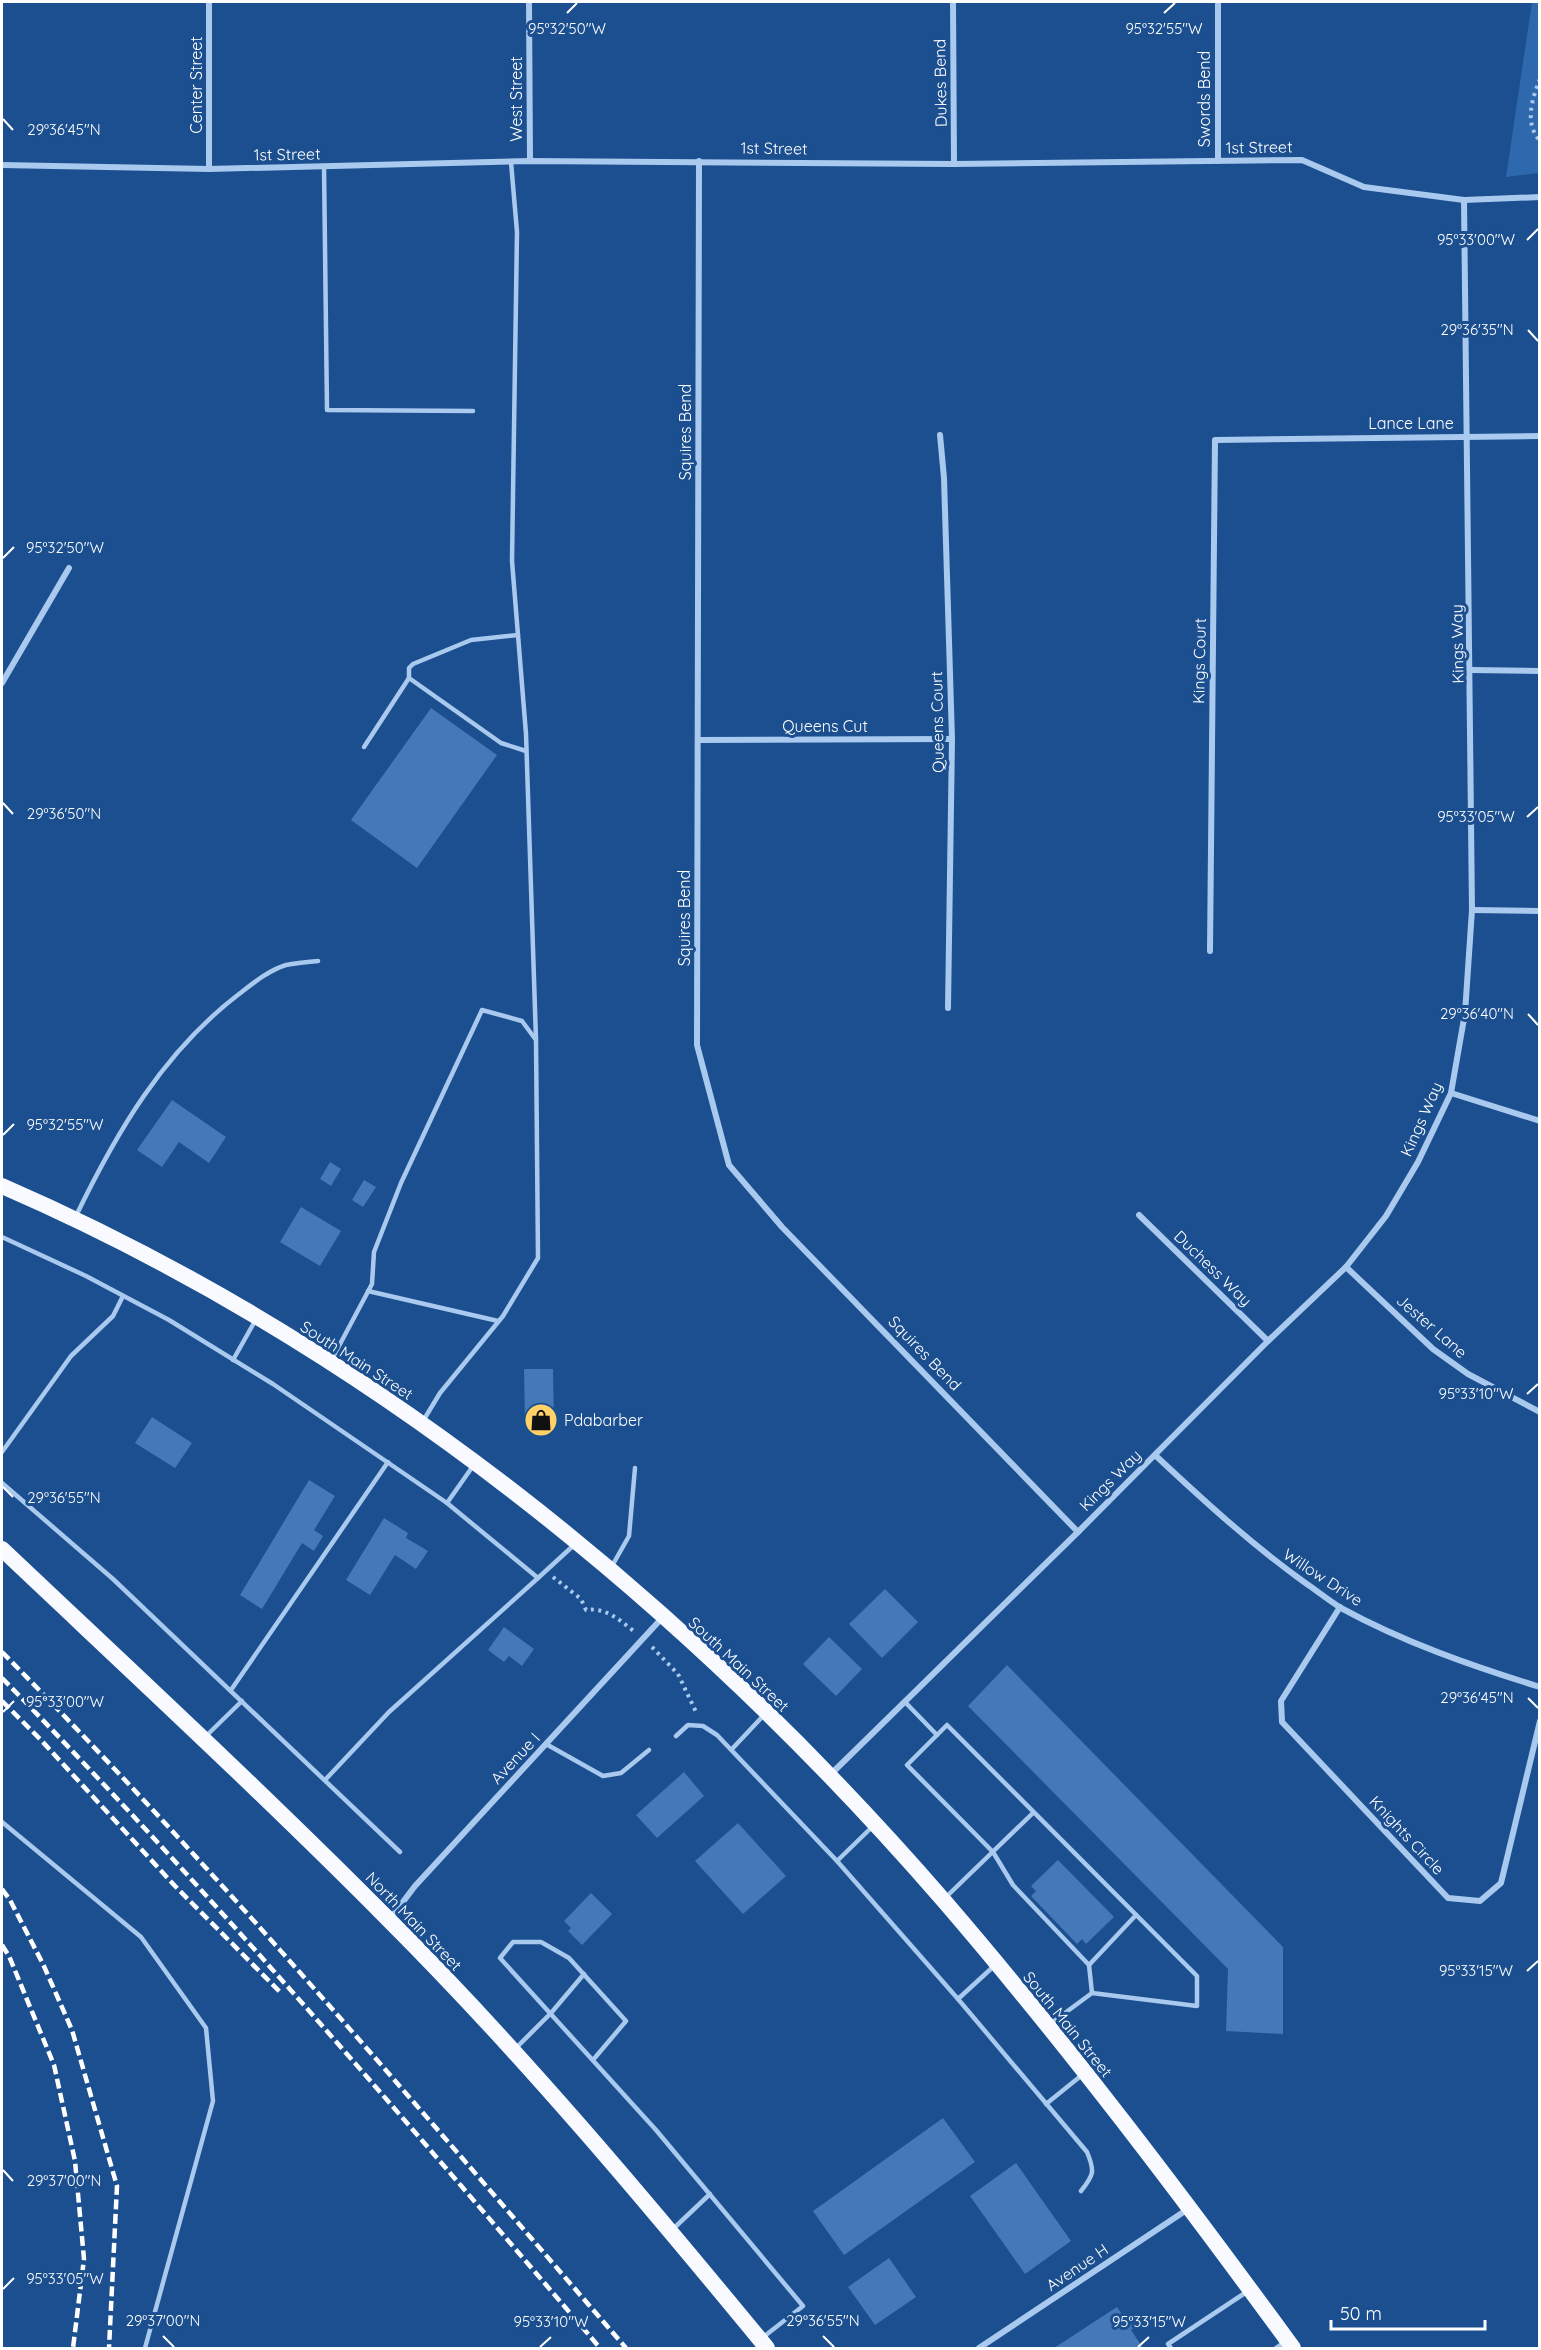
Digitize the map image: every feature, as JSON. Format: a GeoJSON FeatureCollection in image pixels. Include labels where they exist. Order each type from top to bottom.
{"type":"FeatureCollection","features":[{"type":"Feature","properties":{"kind":"highway","name":"South Main Street"},"geometry":{"type":"LineString","coordinates":[[3,1190],[75,1218],[257,1317],[330,1363],[476,1463],[576,1543],[663,1617],[766,1713],[829,1776],[943,1900],[1086,2072],[1250,2290],[1285,2346]]}},
{"type":"Feature","properties":{"kind":"highway","name":"North Main Street"},"geometry":{"type":"LineString","coordinates":[[2,1549],[203,1738],[389,1920],[513,2051],[671,2230],[764,2344]]}},
{"type":"Feature","properties":{"kind":"street","name":"Center Street"},"geometry":{"type":"LineString","coordinates":[[209,2],[209,169]]}},
{"type":"Feature","properties":{"kind":"street","name":"West Street"},"geometry":{"type":"LineString","coordinates":[[529,2],[530,161]]}},
{"type":"Feature","properties":{"kind":"street","name":"Dukes Bend"},"geometry":{"type":"LineString","coordinates":[[952,2],[954,164]]}},
{"type":"Feature","properties":{"kind":"street","name":"Swords Bend"},"geometry":{"type":"LineString","coordinates":[[1218,2],[1218,161]]}},
{"type":"Feature","properties":{"kind":"street","name":"1st Street"},"geometry":{"type":"LineString","coordinates":[[2,165],[209,169],[530,161],[954,164],[1302,160],[1364,187],[1464,200],[1539,197]]}},
{"type":"Feature","properties":{"kind":"street","name":"Squires Bend"},"geometry":{"type":"LineString","coordinates":[[699,161],[697,1045],[729,1165],[782,1227],[1078,1533]]}},
{"type":"Feature","properties":{"kind":"street","name":"Kings Way"},"geometry":{"type":"LineString","coordinates":[[829,1776],[1078,1533],[1268,1341],[1346,1267],[1386,1216],[1418,1162],[1451,1093],[1465,1012],[1472,910],[1464,200]]}},
{"type":"Feature","properties":{"kind":"street","name":"Queens Court"},"geometry":{"type":"LineString","coordinates":[[940,435],[944,478],[952,739],[948,1008]]}},
{"type":"Feature","properties":{"kind":"street","name":"Lance Lane"},"geometry":{"type":"LineString","coordinates":[[1282,438],[1539,436]]}},
{"type":"Feature","properties":{"kind":"street","name":"Kings Court"},"geometry":{"type":"LineString","coordinates":[[1210,951],[1215,440],[1282,438]]}},
{"type":"Feature","properties":{"kind":"street"},"geometry":{"type":"LineString","coordinates":[[2,683],[69,568]]}},
{"type":"Feature","properties":{"kind":"street"},"geometry":{"type":"LineString","coordinates":[[1471,670],[1539,671]]}},
{"type":"Feature","properties":{"kind":"street","name":"Queens Cut"},"geometry":{"type":"LineString","coordinates":[[698,740],[952,739]]}},
{"type":"Feature","properties":{"kind":"street"},"geometry":{"type":"LineString","coordinates":[[1472,910],[1539,911]]}},
{"type":"Feature","properties":{"kind":"street"},"geometry":{"type":"LineString","coordinates":[[1451,1093],[1539,1121]]}},
{"type":"Feature","properties":{"kind":"street","name":"Duchess Way"},"geometry":{"type":"LineString","coordinates":[[1139,1215],[1268,1341]]}},
{"type":"Feature","properties":{"kind":"street","name":"Jester Lane"},"geometry":{"type":"LineString","coordinates":[[1346,1267],[1433,1349],[1467,1374],[1539,1412]]}},
{"type":"Feature","properties":{"kind":"street","name":"Willow Drive"},"geometry":{"type":"LineString","coordinates":[[1155,1455],[1266,1555],[1340,1607],[1418,1644],[1478,1668],[1539,1687]]}},
{"type":"Feature","properties":{"kind":"street","name":"Knights Circle"},"geometry":{"type":"LineString","coordinates":[[1340,1607],[1281,1701],[1282,1722],[1448,1898],[1480,1901],[1501,1883],[1539,1722]]}},
{"type":"Feature","properties":{"kind":"street","name":"Avenue I"},"geometry":{"type":"LineString","coordinates":[[389,1920],[415,1886],[663,1617]]}},
{"type":"Feature","properties":{"kind":"street","name":"Avenue H"},"geometry":{"type":"LineString","coordinates":[[979,2349],[1190,2208]]}},
{"type":"Feature","properties":{"kind":"lane"},"geometry":{"type":"LineString","coordinates":[[421,1424],[440,1394],[498,1321],[538,1258],[536,1040],[526,751],[512,561],[517,232],[511,162]]}},
{"type":"Feature","properties":{"kind":"lane"},"geometry":{"type":"LineString","coordinates":[[324,166],[327,410],[473,411]]}},
{"type":"Feature","properties":{"kind":"lane"},"geometry":{"type":"LineString","coordinates":[[364,747],[409,678],[409,668],[413,664],[471,640],[518,634]]}},
{"type":"Feature","properties":{"kind":"lane"},"geometry":{"type":"LineString","coordinates":[[409,678],[501,743],[526,751]]}},
{"type":"Feature","properties":{"kind":"lane"},"geometry":{"type":"LineString","coordinates":[[75,1218],[94,1178],[132,1111],[176,1052],[215,1012],[256,981],[284,965],[318,961]]}},
{"type":"Feature","properties":{"kind":"lane"},"geometry":{"type":"LineString","coordinates":[[330,1363],[372,1284],[374,1252],[401,1183],[482,1010],[522,1021],[536,1040]]}},
{"type":"Feature","properties":{"kind":"lane"},"geometry":{"type":"LineString","coordinates":[[2,1237],[169,1320],[233,1360],[447,1503],[538,1578]]}},
{"type":"Feature","properties":{"kind":"lane"},"geometry":{"type":"LineString","coordinates":[[368,1291],[498,1321]]}},
{"type":"Feature","properties":{"kind":"lane"},"geometry":{"type":"LineString","coordinates":[[2,1452],[70,1356],[113,1316],[123,1296]]}},
{"type":"Feature","properties":{"kind":"lane"},"geometry":{"type":"LineString","coordinates":[[233,1360],[257,1317]]}},
{"type":"Feature","properties":{"kind":"lane"},"geometry":{"type":"LineString","coordinates":[[231,1690],[388,1462]]}},
{"type":"Feature","properties":{"kind":"lane"},"geometry":{"type":"LineString","coordinates":[[447,1503],[476,1463]]}},
{"type":"Feature","properties":{"kind":"lane"},"geometry":{"type":"LineString","coordinates":[[609,1571],[629,1536],[635,1468]]}},
{"type":"Feature","properties":{"kind":"lane"},"geometry":{"type":"LineString","coordinates":[[2,1483],[113,1579],[400,1852]]}},
{"type":"Feature","properties":{"kind":"lane"},"geometry":{"type":"LineString","coordinates":[[325,1780],[389,1712],[576,1543]]}},
{"type":"Feature","properties":{"kind":"lane"},"geometry":{"type":"LineString","coordinates":[[203,1738],[242,1701]]}},
{"type":"Feature","properties":{"kind":"lane"},"geometry":{"type":"LineString","coordinates":[[905,1702],[937,1735]]}},
{"type":"Feature","properties":{"kind":"lane"},"geometry":{"type":"LineString","coordinates":[[732,1749],[766,1713]]}},
{"type":"Feature","properties":{"kind":"lane"},"geometry":{"type":"LineString","coordinates":[[676,1736],[688,1725],[703,1726],[732,1749],[837,1861],[958,1999],[1087,2152],[1093,2167],[1091,2180],[1081,2191]]}},
{"type":"Feature","properties":{"kind":"lane"},"geometry":{"type":"LineString","coordinates":[[1048,2026],[1092,1993],[1197,2006],[1197,1976],[946,1725],[907,1765],[993,1852],[1013,1884],[1089,1965],[1092,1993]]}},
{"type":"Feature","properties":{"kind":"lane"},"geometry":{"type":"LineString","coordinates":[[546,1744],[603,1776],[621,1773],[649,1750]]}},
{"type":"Feature","properties":{"kind":"lane"},"geometry":{"type":"LineString","coordinates":[[943,1900],[1033,1813]]}},
{"type":"Feature","properties":{"kind":"lane"},"geometry":{"type":"LineString","coordinates":[[2,1822],[141,1936],[206,2028],[213,2101],[145,2349]]}},
{"type":"Feature","properties":{"kind":"lane"},"geometry":{"type":"LineString","coordinates":[[837,1861],[874,1825]]}},
{"type":"Feature","properties":{"kind":"lane"},"geometry":{"type":"LineString","coordinates":[[1089,1965],[1136,1915]]}},
{"type":"Feature","properties":{"kind":"lane"},"geometry":{"type":"LineString","coordinates":[[593,2060],[626,2021],[569,1958],[541,1942],[513,1942],[500,1958],[710,2194],[803,2306],[764,2344]]}},
{"type":"Feature","properties":{"kind":"lane"},"geometry":{"type":"LineString","coordinates":[[958,1999],[996,1964]]}},
{"type":"Feature","properties":{"kind":"lane"},"geometry":{"type":"LineString","coordinates":[[513,2051],[551,2013],[584,1974]]}},
{"type":"Feature","properties":{"kind":"lane"},"geometry":{"type":"LineString","coordinates":[[1046,2104],[1086,2072]]}},
{"type":"Feature","properties":{"kind":"lane"},"geometry":{"type":"LineString","coordinates":[[671,2230],[710,2194]]}},
{"type":"Feature","properties":{"kind":"lane"},"geometry":{"type":"LineString","coordinates":[[1171,2349],[1168,2344],[1250,2290]]}},
{"type":"Feature","properties":{"kind":"path"},"geometry":{"type":"LineString","coordinates":[[1539,79],[1531,107],[1530,123],[1533,134],[1539,141]]}},
{"type":"Feature","properties":{"kind":"shaded area"},"geometry":{"type":"Polygon","coordinates":[[[1532,2],[1540,2],[1539,173],[1506,177],[1532,2]]]}},
{"type":"Feature","properties":{"kind":"building"},"geometry":{"type":"Polygon","coordinates":[[[431,708],[497,755],[417,868],[351,820],[431,708]]]}},
{"type":"Feature","properties":{"kind":"building"},"geometry":{"type":"Polygon","coordinates":[[[172,1100],[226,1137],[209,1163],[179,1142],[162,1167],[137,1150],[172,1100]]]}},
{"type":"Feature","properties":{"kind":"building"},"geometry":{"type":"Polygon","coordinates":[[[330,1162],[341,1169],[331,1186],[320,1179],[330,1162]]]}},
{"type":"Feature","properties":{"kind":"building"},"geometry":{"type":"Polygon","coordinates":[[[364,1180],[376,1187],[363,1207],[352,1200],[364,1180]]]}},
{"type":"Feature","properties":{"kind":"building"},"geometry":{"type":"Polygon","coordinates":[[[301,1207],[341,1231],[320,1266],[280,1242],[301,1207]]]}},
{"type":"Feature","properties":{"kind":"building"},"geometry":{"type":"Polygon","coordinates":[[[524,1369],[553,1369],[554,1426],[525,1426],[524,1369]]]}},
{"type":"Feature","properties":{"kind":"building"},"geometry":{"type":"Polygon","coordinates":[[[152,1417],[192,1443],[175,1468],[135,1443],[152,1417]]]}},
{"type":"Feature","properties":{"kind":"building"},"geometry":{"type":"Polygon","coordinates":[[[309,1480],[335,1496],[314,1530],[323,1536],[314,1551],[302,1543],[262,1609],[240,1595],[309,1480]]]}},
{"type":"Feature","properties":{"kind":"building"},"geometry":{"type":"Polygon","coordinates":[[[384,1518],[408,1533],[406,1538],[428,1551],[416,1569],[395,1555],[370,1595],[346,1580],[384,1518]]]}},
{"type":"Feature","properties":{"kind":"building"},"geometry":{"type":"Polygon","coordinates":[[[885,1589],[918,1622],[882,1658],[849,1624],[885,1589]]]}},
{"type":"Feature","properties":{"kind":"building"},"geometry":{"type":"Polygon","coordinates":[[[504,1627],[534,1649],[522,1666],[509,1656],[504,1662],[488,1650],[504,1627]]]}},
{"type":"Feature","properties":{"kind":"building"},"geometry":{"type":"Polygon","coordinates":[[[829,1637],[862,1669],[836,1696],[803,1664],[829,1637]]]}},
{"type":"Feature","properties":{"kind":"building"},"geometry":{"type":"Polygon","coordinates":[[[1007,1665],[1283,1947],[1283,2034],[1226,2031],[1228,1969],[968,1706],[1007,1665]]]}},
{"type":"Feature","properties":{"kind":"building"},"geometry":{"type":"Polygon","coordinates":[[[684,1772],[704,1796],[657,1838],[636,1815],[684,1772]]]}},
{"type":"Feature","properties":{"kind":"building"},"geometry":{"type":"Polygon","coordinates":[[[738,1823],[786,1876],[743,1914],[695,1861],[738,1823]]]}},
{"type":"Feature","properties":{"kind":"building"},"geometry":{"type":"Polygon","coordinates":[[[1058,1860],[1114,1917],[1086,1944],[1082,1939],[1077,1944],[1031,1896],[1036,1891],[1031,1886],[1058,1860]]]}},
{"type":"Feature","properties":{"kind":"building"},"geometry":{"type":"Polygon","coordinates":[[[591,1893],[612,1914],[582,1945],[568,1931],[571,1928],[564,1921],[591,1893]]]}},
{"type":"Feature","properties":{"kind":"building"},"geometry":{"type":"Polygon","coordinates":[[[943,2118],[975,2162],[844,2255],[813,2211],[943,2118]]]}},
{"type":"Feature","properties":{"kind":"building"},"geometry":{"type":"Polygon","coordinates":[[[1016,2163],[1071,2241],[1025,2274],[970,2196],[1016,2163]]]}},
{"type":"Feature","properties":{"kind":"building"},"geometry":{"type":"Polygon","coordinates":[[[889,2258],[916,2297],[875,2325],[848,2287],[889,2258]]]}},
{"type":"Feature","properties":{"kind":"building"},"geometry":{"type":"Polygon","coordinates":[[[1117,2307],[1123,2316],[1128,2313],[1136,2326],[1131,2330],[1143,2348],[1054,2348],[1117,2307]]]}},
{"type":"Feature","properties":{"kind":"railway"},"geometry":{"type":"LineString","coordinates":[[2,1652],[163,1821],[242,1908],[626,2348]]}},
{"type":"Feature","properties":{"kind":"railway"},"geometry":{"type":"LineString","coordinates":[[2,1678],[156,1841],[307,2008],[600,2348]]}},
{"type":"Feature","properties":{"kind":"railway"},"geometry":{"type":"LineString","coordinates":[[2,1701],[40,1739],[175,1886],[282,1994]]}},
{"type":"Feature","properties":{"kind":"railway"},"geometry":{"type":"LineString","coordinates":[[2,1889],[43,1964],[72,2030],[117,2186],[109,2348]]}},
{"type":"Feature","properties":{"kind":"railway"},"geometry":{"type":"LineString","coordinates":[[2,1945],[9,1956],[54,2065],[75,2161],[84,2259],[73,2348]]}},
{"type":"Feature","properties":{"kind":"place","name":"Pdabarber"},"geometry":{"type":"Point","coordinates":[541,1420]}}]}
